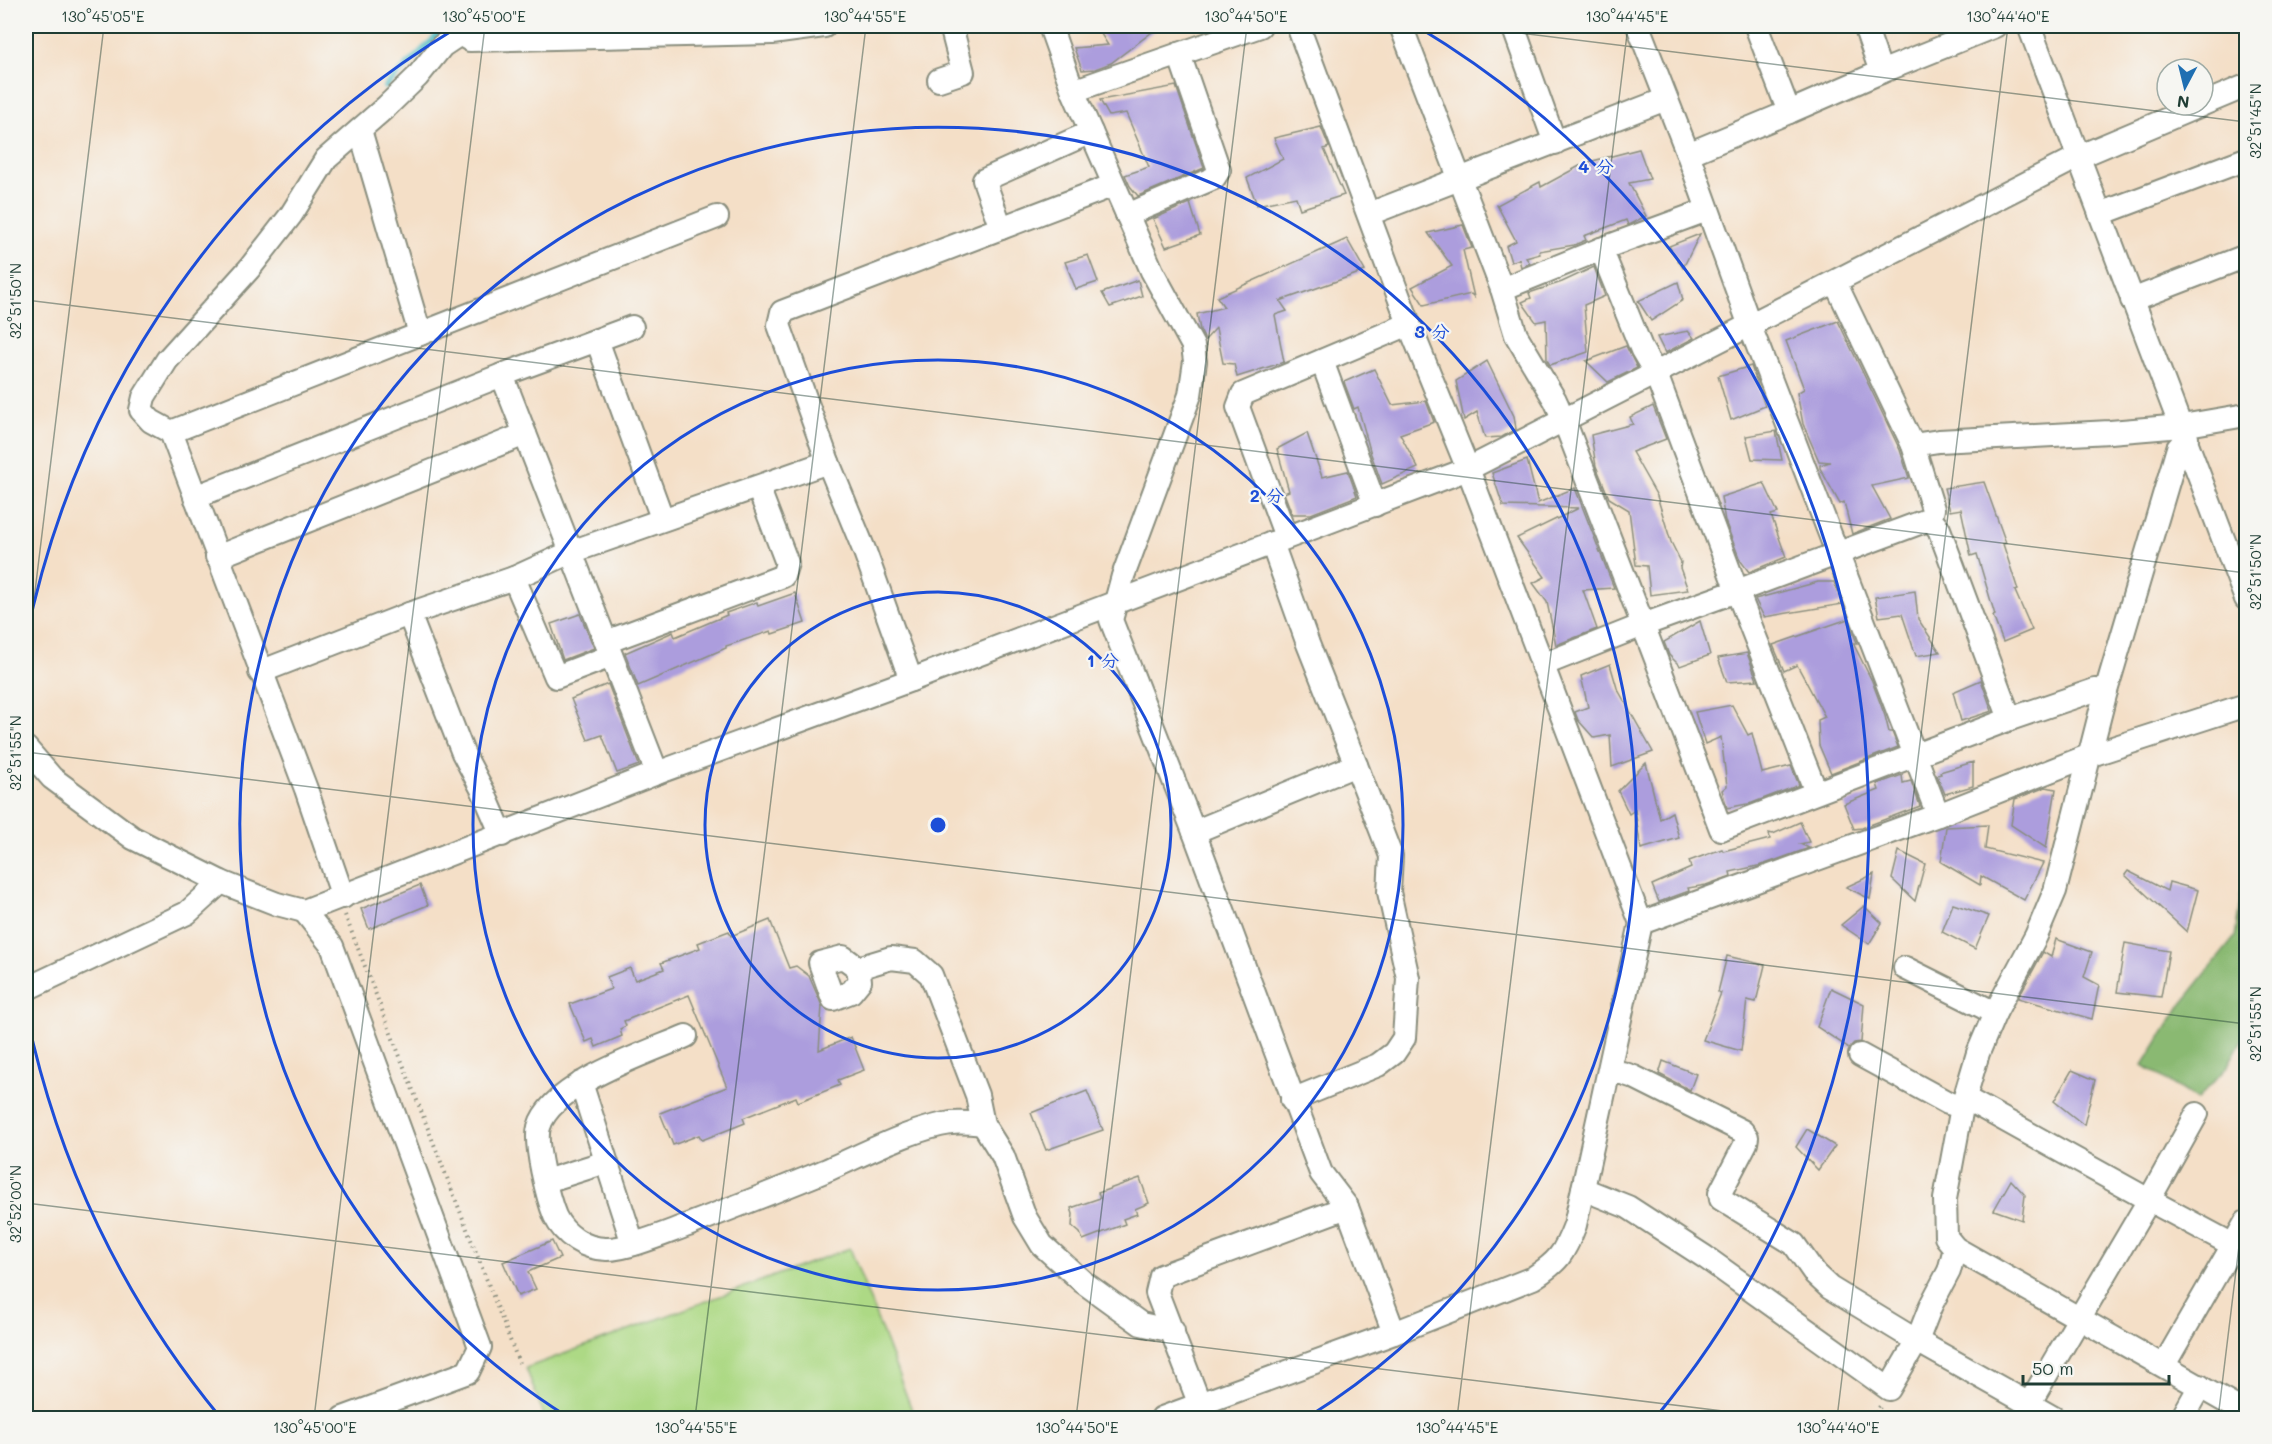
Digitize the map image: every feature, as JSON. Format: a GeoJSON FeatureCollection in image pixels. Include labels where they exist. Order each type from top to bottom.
{"type":"FeatureCollection","features":[{"type":"Feature","properties":{"kind":"street"},"geometry":{"type":"LineString","coordinates":[[343,897],[306,789],[171,432],[150,422],[141,410],[144,397],[167,360],[249,269],[291,215],[326,159],[417,77],[442,46],[463,30],[470,40],[772,33],[824,26]]}},
{"type":"Feature","properties":{"kind":"street"},"geometry":{"type":"LineString","coordinates":[[939,80],[963,72],[951,26]]}},
{"type":"Feature","properties":{"kind":"street"},"geometry":{"type":"LineString","coordinates":[[1050,26],[1073,91],[1152,271],[1193,346],[1195,361],[1190,395],[1123,576],[1112,620],[1194,832],[1292,1100],[1321,1173],[1347,1207],[1394,1333]]}},
{"type":"Feature","properties":{"kind":"street"},"geometry":{"type":"LineString","coordinates":[[1073,91],[1260,26]]}},
{"type":"Feature","properties":{"kind":"street"},"geometry":{"type":"LineString","coordinates":[[1162,1419],[1202,1411],[1533,1278],[1550,1267],[1566,1250],[1575,1226],[1641,923],[1468,469],[1409,324],[1298,26]]}},
{"type":"Feature","properties":{"kind":"street"},"geometry":{"type":"LineString","coordinates":[[1401,26],[1502,289],[1516,335],[1555,400],[1564,420],[1721,829],[2010,719],[2095,690],[2106,692]]}},
{"type":"Feature","properties":{"kind":"street"},"geometry":{"type":"LineString","coordinates":[[1513,26],[1555,143]]}},
{"type":"Feature","properties":{"kind":"street"},"geometry":{"type":"LineString","coordinates":[[1638,26],[1688,154],[1750,326],[1938,815]]}},
{"type":"Feature","properties":{"kind":"street"},"geometry":{"type":"LineString","coordinates":[[1756,26],[1789,112]]}},
{"type":"Feature","properties":{"kind":"street"},"geometry":{"type":"LineString","coordinates":[[1865,26],[1881,72]]}},
{"type":"Feature","properties":{"kind":"street"},"geometry":{"type":"LineString","coordinates":[[1688,154],[1995,26]]}},
{"type":"Feature","properties":{"kind":"street"},"geometry":{"type":"LineString","coordinates":[[2029,26],[2247,599]]}},
{"type":"Feature","properties":{"kind":"street"},"geometry":{"type":"LineString","coordinates":[[1127,215],[1214,178],[1220,170],[1179,54]]}},
{"type":"Feature","properties":{"kind":"street"},"geometry":{"type":"LineString","coordinates":[[2215,99],[2247,86]]}},
{"type":"Feature","properties":{"kind":"street"},"geometry":{"type":"LineString","coordinates":[[1369,214],[1665,99]]}},
{"type":"Feature","properties":{"kind":"street"},"geometry":{"type":"LineString","coordinates":[[26,748],[52,778],[134,838],[221,882],[278,904],[304,911],[657,773],[911,680],[1468,469],[2078,157],[2172,117]]}},
{"type":"Feature","properties":{"kind":"street"},"geometry":{"type":"LineString","coordinates":[[360,130],[420,334]]}},
{"type":"Feature","properties":{"kind":"street"},"geometry":{"type":"LineString","coordinates":[[1001,228],[984,180],[1091,132]]}},
{"type":"Feature","properties":{"kind":"street"},"geometry":{"type":"LineString","coordinates":[[2100,214],[2247,159]]}},
{"type":"Feature","properties":{"kind":"street"},"geometry":{"type":"LineString","coordinates":[[911,680],[865,552],[828,462],[779,325],[782,312],[1114,185]]}},
{"type":"Feature","properties":{"kind":"street"},"geometry":{"type":"LineString","coordinates":[[1502,289],[1707,210]]}},
{"type":"Feature","properties":{"kind":"street"},"geometry":{"type":"LineString","coordinates":[[171,432],[717,217]]}},
{"type":"Feature","properties":{"kind":"street"},"geometry":{"type":"LineString","coordinates":[[1601,249],[1642,350],[1656,374],[1737,591],[1816,792]]}},
{"type":"Feature","properties":{"kind":"street"},"geometry":{"type":"LineString","coordinates":[[2132,300],[2247,256]]}},
{"type":"Feature","properties":{"kind":"street"},"geometry":{"type":"LineString","coordinates":[[1834,282],[1913,445],[1933,509],[1930,519]]}},
{"type":"Feature","properties":{"kind":"street"},"geometry":{"type":"LineString","coordinates":[[1292,1100],[1378,1065],[1394,1053],[1404,1038],[1408,978],[1389,892],[1390,856],[1308,644],[1238,407],[1243,394],[1409,324]]}},
{"type":"Feature","properties":{"kind":"street"},"geometry":{"type":"LineString","coordinates":[[195,497],[502,375],[632,327]]}},
{"type":"Feature","properties":{"kind":"street"},"geometry":{"type":"LineString","coordinates":[[597,340],[662,518]]}},
{"type":"Feature","properties":{"kind":"street"},"geometry":{"type":"LineString","coordinates":[[1322,361],[1375,505]]}},
{"type":"Feature","properties":{"kind":"street"},"geometry":{"type":"LineString","coordinates":[[502,375],[657,773]]}},
{"type":"Feature","properties":{"kind":"street"},"geometry":{"type":"LineString","coordinates":[[1913,445],[1939,441],[2110,432],[2185,432],[2247,415]]}},
{"type":"Feature","properties":{"kind":"street"},"geometry":{"type":"LineString","coordinates":[[2185,432],[2178,448],[2106,692],[2055,891],[2036,936],[1995,1013],[1978,1053],[1963,1103],[1945,1199],[1946,1237],[1955,1248],[2247,1413]]}},
{"type":"Feature","properties":{"kind":"street"},"geometry":{"type":"LineString","coordinates":[[217,557],[525,434]]}},
{"type":"Feature","properties":{"kind":"street"},"geometry":{"type":"LineString","coordinates":[[260,672],[409,614],[514,578],[571,552],[662,518],[828,462]]}},
{"type":"Feature","properties":{"kind":"street"},"geometry":{"type":"LineString","coordinates":[[514,578],[556,677],[608,649],[783,576],[788,563],[758,487]]}},
{"type":"Feature","properties":{"kind":"street"},"geometry":{"type":"LineString","coordinates":[[1542,665],[1643,625],[1930,519]]}},
{"type":"Feature","properties":{"kind":"street"},"geometry":{"type":"LineString","coordinates":[[1930,519],[1939,529],[2010,719]]}},
{"type":"Feature","properties":{"kind":"street"},"geometry":{"type":"LineString","coordinates":[[409,614],[462,753],[483,791],[502,835]]}},
{"type":"Feature","properties":{"kind":"street"},"geometry":{"type":"LineString","coordinates":[[1641,923],[1938,815],[2088,756],[2247,705]]}},
{"type":"Feature","properties":{"kind":"street"},"geometry":{"type":"LineString","coordinates":[[1194,832],[1356,765]]}},
{"type":"Feature","properties":{"kind":"street"},"geometry":{"type":"LineString","coordinates":[[26,989],[187,913],[221,882]]}},
{"type":"Feature","properties":{"kind":"street"},"geometry":{"type":"LineString","coordinates":[[304,911],[332,946],[480,1347],[468,1372],[343,1419]]}},
{"type":"Feature","properties":{"kind":"street"},"geometry":{"type":"LineString","coordinates":[[858,968],[891,958],[915,961],[931,975],[977,1095],[983,1124],[1004,1156],[1025,1217],[1042,1245],[1083,1282],[1141,1324],[1173,1331]]}},
{"type":"Feature","properties":{"kind":"street"},"geometry":{"type":"LineString","coordinates":[[1905,968],[1995,1013]]}},
{"type":"Feature","properties":{"kind":"street"},"geometry":{"type":"LineString","coordinates":[[686,1036],[580,1083],[548,1110],[539,1127],[537,1147],[556,1217],[570,1235],[585,1246],[607,1250],[633,1244],[774,1192],[924,1129],[953,1123],[983,1124]]}},
{"type":"Feature","properties":{"kind":"street"},"geometry":{"type":"LineString","coordinates":[[1860,1055],[1948,1103],[1963,1103],[2240,1249]]}},
{"type":"Feature","properties":{"kind":"street"},"geometry":{"type":"LineString","coordinates":[[1610,1073],[1622,1073],[1634,1077],[1742,1131],[1747,1137],[1746,1143],[1720,1193],[1721,1199],[1794,1244],[1815,1274],[1830,1288],[1917,1341],[2054,1419]]}},
{"type":"Feature","properties":{"kind":"street"},"geometry":{"type":"LineString","coordinates":[[580,1083],[633,1244]]}},
{"type":"Feature","properties":{"kind":"street"},"geometry":{"type":"LineString","coordinates":[[2029,1404],[2197,1114]]}},
{"type":"Feature","properties":{"kind":"street"},"geometry":{"type":"LineString","coordinates":[[546,1181],[606,1162]]}},
{"type":"Feature","properties":{"kind":"street"},"geometry":{"type":"LineString","coordinates":[[1583,1190],[1628,1207],[1705,1257],[1889,1389],[1917,1341],[1931,1305],[1949,1271],[1955,1248]]}},
{"type":"Feature","properties":{"kind":"street"},"geometry":{"type":"LineString","coordinates":[[1202,1411],[1157,1293],[1161,1276],[1347,1207]]}},
{"type":"Feature","properties":{"kind":"street"},"geometry":{"type":"LineString","coordinates":[[2164,1365],[2240,1249],[2247,1222]]}},
{"type":"Feature","properties":{"kind":"street"},"geometry":{"type":"LineString","coordinates":[[2182,1419],[2200,1386]]}},
{"type":"Feature","properties":{"kind":"path"},"geometry":{"type":"LineString","coordinates":[[343,897],[343,910],[519,1363]]}},
{"type":"Feature","properties":{"kind":"green space"},"geometry":{"type":"Polygon","coordinates":[[[2246,862],[2246,1032],[2227,1067],[2197,1100],[2143,1065],[2182,1003],[2235,937],[2246,862]]]}},
{"type":"Feature","properties":{"kind":"green space"},"geometry":{"type":"Polygon","coordinates":[[[850,1248],[915,1418],[545,1418],[526,1368],[850,1248]]]}},
{"type":"Feature","properties":{"kind":"building"},"geometry":{"type":"Polygon","coordinates":[[[1096,26],[1160,26],[1111,63],[1095,69],[1082,70],[1074,48],[1108,45],[1096,26]]]}},
{"type":"Feature","properties":{"kind":"building"},"geometry":{"type":"Polygon","coordinates":[[[1176,86],[1204,168],[1138,196],[1125,175],[1149,167],[1126,113],[1109,116],[1100,100],[1176,86]]]}},
{"type":"Feature","properties":{"kind":"building"},"geometry":{"type":"Polygon","coordinates":[[[1321,127],[1329,147],[1324,149],[1344,195],[1300,209],[1296,197],[1257,205],[1247,178],[1283,159],[1274,138],[1321,127]]]}},
{"type":"Feature","properties":{"kind":"building"},"geometry":{"type":"Polygon","coordinates":[[[1639,149],[1650,179],[1629,183],[1646,216],[1628,225],[1626,220],[1584,236],[1586,240],[1574,245],[1539,251],[1540,254],[1526,258],[1530,263],[1521,267],[1519,259],[1511,262],[1506,246],[1516,241],[1497,205],[1540,182],[1541,187],[1585,163],[1639,149]]]}},
{"type":"Feature","properties":{"kind":"building"},"geometry":{"type":"Polygon","coordinates":[[[1190,203],[1200,235],[1166,247],[1153,219],[1190,203]]]}},
{"type":"Feature","properties":{"kind":"building"},"geometry":{"type":"Polygon","coordinates":[[[1463,225],[1472,248],[1463,250],[1474,297],[1471,294],[1424,305],[1412,287],[1452,266],[1428,233],[1463,225]]]}},
{"type":"Feature","properties":{"kind":"building"},"geometry":{"type":"Polygon","coordinates":[[[1700,234],[1683,268],[1669,246],[1700,234]]]}},
{"type":"Feature","properties":{"kind":"building"},"geometry":{"type":"Polygon","coordinates":[[[1347,239],[1365,271],[1280,301],[1287,311],[1275,315],[1284,362],[1237,377],[1234,364],[1223,363],[1216,328],[1205,340],[1200,330],[1197,314],[1224,307],[1217,297],[1347,239]]]}},
{"type":"Feature","properties":{"kind":"building"},"geometry":{"type":"Polygon","coordinates":[[[1088,255],[1098,282],[1076,289],[1065,262],[1088,255]]]}},
{"type":"Feature","properties":{"kind":"building"},"geometry":{"type":"Polygon","coordinates":[[[1594,267],[1605,296],[1584,305],[1588,352],[1550,365],[1547,360],[1546,320],[1536,322],[1522,302],[1531,298],[1529,293],[1562,282],[1594,267]]]}},
{"type":"Feature","properties":{"kind":"building"},"geometry":{"type":"Polygon","coordinates":[[[1138,280],[1142,296],[1110,307],[1102,293],[1138,280]]]}},
{"type":"Feature","properties":{"kind":"building"},"geometry":{"type":"Polygon","coordinates":[[[1678,282],[1683,300],[1651,321],[1638,301],[1678,282]]]}},
{"type":"Feature","properties":{"kind":"building"},"geometry":{"type":"Polygon","coordinates":[[[1838,321],[1900,450],[1909,478],[1872,486],[1890,519],[1852,534],[1844,502],[1840,504],[1820,468],[1820,465],[1830,462],[1819,461],[1803,424],[1797,393],[1804,389],[1786,341],[1838,321]]]}},
{"type":"Feature","properties":{"kind":"building"},"geometry":{"type":"Polygon","coordinates":[[[1688,331],[1694,338],[1665,353],[1657,337],[1688,331]]]}},
{"type":"Feature","properties":{"kind":"building"},"geometry":{"type":"Polygon","coordinates":[[[1626,346],[1637,368],[1608,382],[1586,361],[1626,346]]]}},
{"type":"Feature","properties":{"kind":"building"},"geometry":{"type":"Polygon","coordinates":[[[1487,361],[1514,416],[1516,429],[1502,437],[1485,438],[1477,412],[1464,420],[1456,381],[1487,361]]]}},
{"type":"Feature","properties":{"kind":"building"},"geometry":{"type":"Polygon","coordinates":[[[1751,366],[1765,406],[1731,420],[1718,376],[1751,366]]]}},
{"type":"Feature","properties":{"kind":"building"},"geometry":{"type":"Polygon","coordinates":[[[1374,369],[1392,405],[1426,401],[1434,422],[1400,434],[1418,468],[1382,484],[1358,407],[1354,409],[1344,382],[1374,369]]]}},
{"type":"Feature","properties":{"kind":"building"},"geometry":{"type":"Polygon","coordinates":[[[1653,406],[1666,439],[1632,452],[1657,496],[1671,542],[1681,562],[1680,568],[1688,590],[1650,595],[1647,566],[1636,565],[1629,510],[1609,498],[1596,466],[1591,435],[1633,424],[1630,417],[1653,406]]]}},
{"type":"Feature","properties":{"kind":"building"},"geometry":{"type":"Polygon","coordinates":[[[1776,431],[1782,460],[1752,459],[1746,436],[1776,431]]]}},
{"type":"Feature","properties":{"kind":"building"},"geometry":{"type":"Polygon","coordinates":[[[1307,433],[1322,477],[1348,471],[1357,496],[1311,514],[1292,514],[1284,493],[1289,491],[1277,449],[1307,433]]]}},
{"type":"Feature","properties":{"kind":"building"},"geometry":{"type":"Polygon","coordinates":[[[1527,460],[1538,503],[1575,488],[1614,588],[1583,590],[1597,629],[1556,645],[1547,602],[1533,583],[1545,577],[1517,538],[1579,508],[1503,506],[1492,473],[1527,460]]]}},
{"type":"Feature","properties":{"kind":"building"},"geometry":{"type":"Polygon","coordinates":[[[1984,482],[2006,543],[2003,544],[2018,590],[2015,591],[2032,630],[2003,642],[1993,616],[1995,615],[1977,554],[1971,556],[1961,509],[1950,511],[1944,488],[1984,482]]]}},
{"type":"Feature","properties":{"kind":"building"},"geometry":{"type":"Polygon","coordinates":[[[1764,483],[1778,513],[1771,515],[1786,557],[1749,572],[1740,560],[1725,521],[1721,497],[1764,483]]]}},
{"type":"Feature","properties":{"kind":"building"},"geometry":{"type":"Polygon","coordinates":[[[1818,582],[1834,582],[1843,604],[1764,617],[1755,599],[1818,582]]]}},
{"type":"Feature","properties":{"kind":"building"},"geometry":{"type":"Polygon","coordinates":[[[1915,591],[1918,619],[1940,652],[1916,656],[1902,614],[1879,617],[1875,597],[1915,591]]]}},
{"type":"Feature","properties":{"kind":"building"},"geometry":{"type":"Polygon","coordinates":[[[795,593],[805,623],[772,634],[771,631],[726,646],[726,648],[638,686],[625,653],[673,632],[675,637],[727,615],[726,613],[757,602],[758,606],[795,593]]]}},
{"type":"Feature","properties":{"kind":"building"},"geometry":{"type":"Polygon","coordinates":[[[580,614],[594,648],[563,660],[551,624],[580,614]]]}},
{"type":"Feature","properties":{"kind":"building"},"geometry":{"type":"Polygon","coordinates":[[[1848,619],[1857,643],[1853,643],[1872,681],[1889,732],[1892,732],[1898,747],[1831,773],[1819,745],[1818,720],[1825,717],[1797,665],[1784,671],[1773,645],[1848,619]]]}},
{"type":"Feature","properties":{"kind":"building"},"geometry":{"type":"Polygon","coordinates":[[[1700,621],[1710,655],[1680,666],[1669,655],[1664,642],[1700,621]]]}},
{"type":"Feature","properties":{"kind":"building"},"geometry":{"type":"Polygon","coordinates":[[[1747,653],[1757,680],[1727,682],[1718,658],[1747,653]]]}},
{"type":"Feature","properties":{"kind":"building"},"geometry":{"type":"Polygon","coordinates":[[[1610,664],[1617,688],[1653,752],[1612,767],[1610,735],[1594,738],[1578,720],[1575,712],[1588,707],[1581,676],[1610,664]]]}},
{"type":"Feature","properties":{"kind":"building"},"geometry":{"type":"Polygon","coordinates":[[[1981,680],[1992,711],[1961,721],[1953,692],[1981,680]]]}},
{"type":"Feature","properties":{"kind":"building"},"geometry":{"type":"Polygon","coordinates":[[[608,684],[639,765],[617,773],[602,735],[588,740],[571,699],[608,684]]]}},
{"type":"Feature","properties":{"kind":"building"},"geometry":{"type":"Polygon","coordinates":[[[1732,705],[1748,735],[1752,733],[1762,773],[1791,766],[1799,785],[1752,803],[1727,808],[1722,790],[1727,786],[1721,737],[1705,744],[1695,712],[1732,705]]]}},
{"type":"Feature","properties":{"kind":"building"},"geometry":{"type":"Polygon","coordinates":[[[1973,762],[1973,786],[1945,794],[1937,775],[1941,774],[1940,772],[1973,762]]]}},
{"type":"Feature","properties":{"kind":"building"},"geometry":{"type":"Polygon","coordinates":[[[1646,763],[1660,819],[1672,812],[1679,838],[1641,849],[1635,810],[1629,814],[1618,791],[1646,763]]]}},
{"type":"Feature","properties":{"kind":"building"},"geometry":{"type":"Polygon","coordinates":[[[1902,775],[1903,783],[1911,781],[1920,806],[1854,829],[1844,804],[1879,790],[1877,784],[1902,775]]]}},
{"type":"Feature","properties":{"kind":"building"},"geometry":{"type":"Polygon","coordinates":[[[2046,787],[2056,789],[2046,848],[2011,825],[2015,799],[2046,787]]]}},
{"type":"Feature","properties":{"kind":"building"},"geometry":{"type":"Polygon","coordinates":[[[1800,822],[1809,842],[1800,844],[1809,848],[1762,865],[1730,872],[1731,876],[1706,885],[1688,888],[1689,891],[1659,902],[1652,885],[1691,868],[1689,861],[1722,849],[1723,851],[1770,839],[1769,833],[1773,834],[1800,822]]]}},
{"type":"Feature","properties":{"kind":"building"},"geometry":{"type":"Polygon","coordinates":[[[1988,825],[1985,849],[2043,863],[2024,900],[1981,876],[1980,885],[1941,862],[1946,827],[1988,825]]]}},
{"type":"Feature","properties":{"kind":"building"},"geometry":{"type":"Polygon","coordinates":[[[1899,851],[1925,864],[1915,901],[1892,879],[1899,851]]]}},
{"type":"Feature","properties":{"kind":"building"},"geometry":{"type":"Polygon","coordinates":[[[2128,871],[2167,891],[2169,882],[2198,890],[2187,932],[2125,875],[2128,871]]]}},
{"type":"Feature","properties":{"kind":"building"},"geometry":{"type":"Polygon","coordinates":[[[1874,874],[1870,899],[1846,887],[1874,874]]]}},
{"type":"Feature","properties":{"kind":"building"},"geometry":{"type":"Polygon","coordinates":[[[420,885],[428,905],[369,929],[361,909],[420,885]]]}},
{"type":"Feature","properties":{"kind":"building"},"geometry":{"type":"Polygon","coordinates":[[[1953,904],[1989,916],[1975,949],[1942,932],[1953,904]]]}},
{"type":"Feature","properties":{"kind":"building"},"geometry":{"type":"Polygon","coordinates":[[[1864,906],[1882,923],[1869,944],[1841,925],[1864,906]]]}},
{"type":"Feature","properties":{"kind":"building"},"geometry":{"type":"Polygon","coordinates":[[[770,920],[789,968],[796,966],[809,976],[822,1006],[819,1050],[851,1037],[864,1070],[838,1080],[840,1085],[798,1102],[796,1097],[743,1118],[745,1123],[702,1140],[699,1135],[673,1145],[660,1113],[727,1087],[689,995],[624,1021],[626,1026],[620,1029],[622,1036],[596,1047],[593,1039],[586,1042],[570,1004],[611,989],[607,977],[630,968],[635,980],[664,969],[661,963],[700,948],[698,943],[729,931],[731,936],[770,920]]]}},
{"type":"Feature","properties":{"kind":"building"},"geometry":{"type":"Polygon","coordinates":[[[2056,939],[2092,952],[2084,977],[2099,985],[2092,1019],[2018,998],[2043,952],[2051,957],[2056,939]]]}},
{"type":"Feature","properties":{"kind":"building"},"geometry":{"type":"Polygon","coordinates":[[[2125,943],[2169,951],[2161,997],[2117,992],[2125,943]]]}},
{"type":"Feature","properties":{"kind":"building"},"geometry":{"type":"Polygon","coordinates":[[[1727,956],[1765,965],[1756,1002],[1747,1000],[1741,1051],[1703,1040],[1721,993],[1718,992],[1727,956]]]}},
{"type":"Feature","properties":{"kind":"building"},"geometry":{"type":"Polygon","coordinates":[[[1831,988],[1864,1004],[1861,1042],[1854,1043],[1849,1048],[1817,1027],[1831,988]]]}},
{"type":"Feature","properties":{"kind":"building"},"geometry":{"type":"Polygon","coordinates":[[[1663,1061],[1696,1074],[1690,1090],[1659,1074],[1663,1061]]]}},
{"type":"Feature","properties":{"kind":"building"},"geometry":{"type":"Polygon","coordinates":[[[2072,1070],[2095,1080],[2084,1125],[2054,1101],[2072,1070]]]}},
{"type":"Feature","properties":{"kind":"building"},"geometry":{"type":"Polygon","coordinates":[[[1087,1091],[1103,1130],[1046,1150],[1031,1113],[1087,1091]]]}},
{"type":"Feature","properties":{"kind":"building"},"geometry":{"type":"Polygon","coordinates":[[[1807,1129],[1835,1146],[1818,1170],[1796,1147],[1807,1129]]]}},
{"type":"Feature","properties":{"kind":"building"},"geometry":{"type":"Polygon","coordinates":[[[1140,1178],[1149,1203],[1135,1209],[1137,1214],[1123,1219],[1125,1224],[1083,1240],[1080,1233],[1072,1226],[1071,1208],[1100,1198],[1098,1193],[1140,1178]]]}},
{"type":"Feature","properties":{"kind":"building"},"geometry":{"type":"Polygon","coordinates":[[[2011,1180],[2025,1195],[2022,1220],[1994,1210],[2011,1180]]]}},
{"type":"Feature","properties":{"kind":"building"},"geometry":{"type":"Polygon","coordinates":[[[552,1241],[560,1258],[528,1272],[536,1289],[518,1296],[503,1262],[552,1241]]]}},
{"type":"Feature","properties":{"kind":"waterway"},"geometry":{"type":"LineString","coordinates":[[385,87],[447,26]]}}]}
